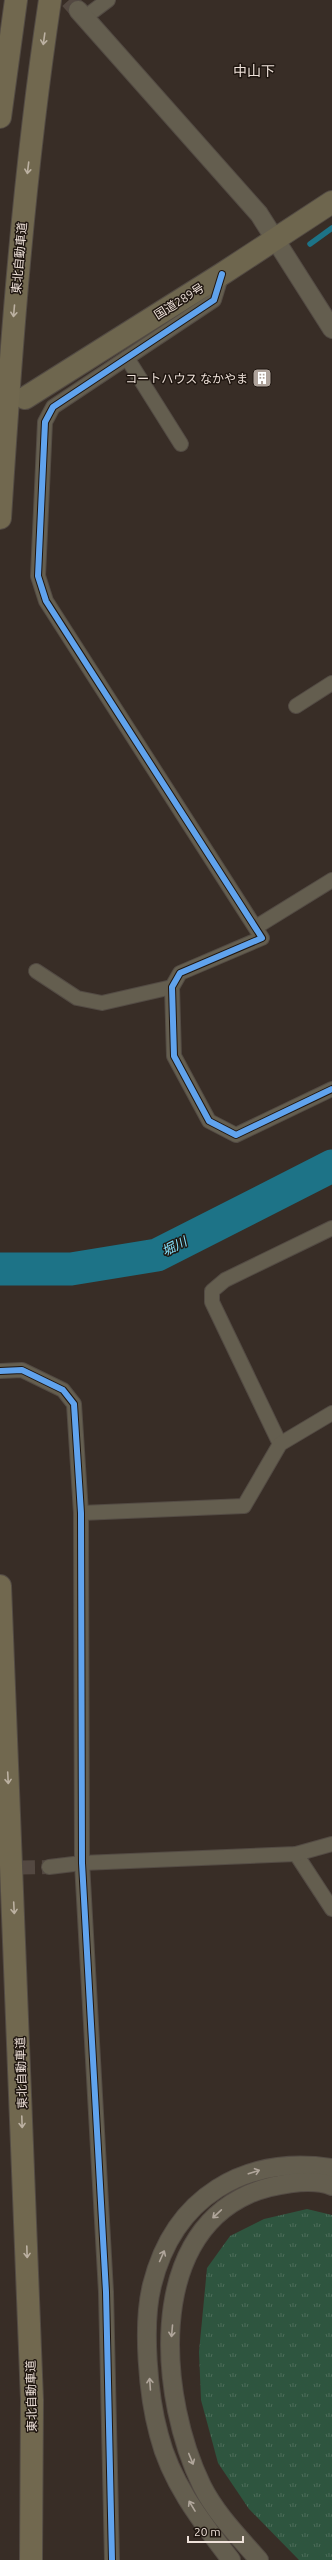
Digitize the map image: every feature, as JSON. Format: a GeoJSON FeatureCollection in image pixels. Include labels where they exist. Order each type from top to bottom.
{"type":"FeatureCollection","features":[{"type":"Feature","properties":{"kind":"highway"},"geometry":{"type":"LineString","coordinates":[[0,117],[16,0]]}},
{"type":"Feature","properties":{"kind":"highway","name":"東北自動車道"},"geometry":{"type":"LineString","coordinates":[[0,518],[9,370],[24,200],[50,0]]}},
{"type":"Feature","properties":{"kind":"highway","name":"国道289号"},"geometry":{"type":"LineString","coordinates":[[25,398],[222,274],[332,202]]}},
{"type":"Feature","properties":{"kind":"highway","name":"東北自動車道"},"geometry":{"type":"LineString","coordinates":[[0,1586],[32,2400],[31,2560]]}},
{"type":"Feature","properties":{"kind":"street"},"geometry":{"type":"LineString","coordinates":[[108,0],[83,9],[259,214],[332,329]]}},
{"type":"Feature","properties":{"kind":"street"},"geometry":{"type":"LineString","coordinates":[[222,274],[214,300],[53,407],[45,422],[38,576],[46,601],[262,938],[180,973],[172,987],[174,1056],[209,1121],[236,1135],[332,1089]]}},
{"type":"Feature","properties":{"kind":"street"},"geometry":{"type":"LineString","coordinates":[[127,358],[181,444]]}},
{"type":"Feature","properties":{"kind":"street"},"geometry":{"type":"LineString","coordinates":[[296,706],[332,683]]}},
{"type":"Feature","properties":{"kind":"street"},"geometry":{"type":"LineString","coordinates":[[256,927],[332,880]]}},
{"type":"Feature","properties":{"kind":"street"},"geometry":{"type":"LineString","coordinates":[[36,971],[77,998],[102,1002],[172,987]]}},
{"type":"Feature","properties":{"kind":"street"},"geometry":{"type":"LineString","coordinates":[[280,1444],[212,1302],[212,1291],[225,1280],[332,1228]]}},
{"type":"Feature","properties":{"kind":"street"},"geometry":{"type":"LineString","coordinates":[[0,1371],[22,1370],[63,1390],[74,1404],[81,1513],[82,1863],[106,2292],[112,2560]]}},
{"type":"Feature","properties":{"kind":"street"},"geometry":{"type":"LineString","coordinates":[[81,1513],[244,1506],[280,1444],[332,1413]]}},
{"type":"Feature","properties":{"kind":"street"},"geometry":{"type":"LineString","coordinates":[[49,1867],[82,1863],[296,1854],[332,1844]]}},
{"type":"Feature","properties":{"kind":"street"},"geometry":{"type":"LineString","coordinates":[[296,1854],[332,1909]]}},
{"type":"Feature","properties":{"kind":"street"},"geometry":{"type":"LineString","coordinates":[[231,2560],[198,2517],[174,2476],[159,2436],[151,2394],[148,2350],[152,2287],[160,2257],[175,2230],[196,2205],[219,2187],[254,2171],[285,2164],[332,2168]]}},
{"type":"Feature","properties":{"kind":"street"},"geometry":{"type":"LineString","coordinates":[[259,2560],[225,2522],[202,2486],[183,2438],[173,2386],[170,2341],[175,2291],[187,2254],[204,2227],[224,2208],[266,2186],[299,2183],[332,2186]]}},
{"type":"Feature","properties":{"kind":"green space"},"geometry":{"type":"Polygon","coordinates":[[[307,2209],[332,2215],[332,2560],[299,2560],[249,2509],[218,2463],[201,2400],[199,2352],[207,2268],[230,2236],[264,2219],[307,2209]]]}},
{"type":"Feature","properties":{"kind":"waterway"},"geometry":{"type":"LineString","coordinates":[[310,244],[332,228]]}},
{"type":"Feature","properties":{"kind":"waterway","name":"堀川"},"geometry":{"type":"LineString","coordinates":[[0,1269],[71,1269],[157,1255],[332,1166]]}},
{"type":"Feature","properties":{"kind":"tunnel"},"geometry":{"type":"LineString","coordinates":[[69,0],[78,10]]}},
{"type":"Feature","properties":{"kind":"tunnel"},"geometry":{"type":"LineString","coordinates":[[0,1868],[49,1867]]}},
{"type":"Feature","properties":{"kind":"cycle path"},"geometry":{"type":"LineString","coordinates":[[222,274],[214,300],[53,407],[45,422],[38,576],[46,601],[262,938],[180,973],[172,987],[174,1056],[209,1121],[236,1135],[332,1089]]}},
{"type":"Feature","properties":{"kind":"cycle path"},"geometry":{"type":"LineString","coordinates":[[0,1371],[22,1370],[63,1390],[74,1404],[81,1513],[82,1863],[106,2292],[112,2560]]}},
{"type":"Feature","properties":{"kind":"place","name":"コートハウス なかやま"},"geometry":{"type":"Point","coordinates":[262,378]}},
{"type":"Feature","properties":{"kind":"district","name":"中山下"},"geometry":{"type":"Point","coordinates":[254,71]}}]}
